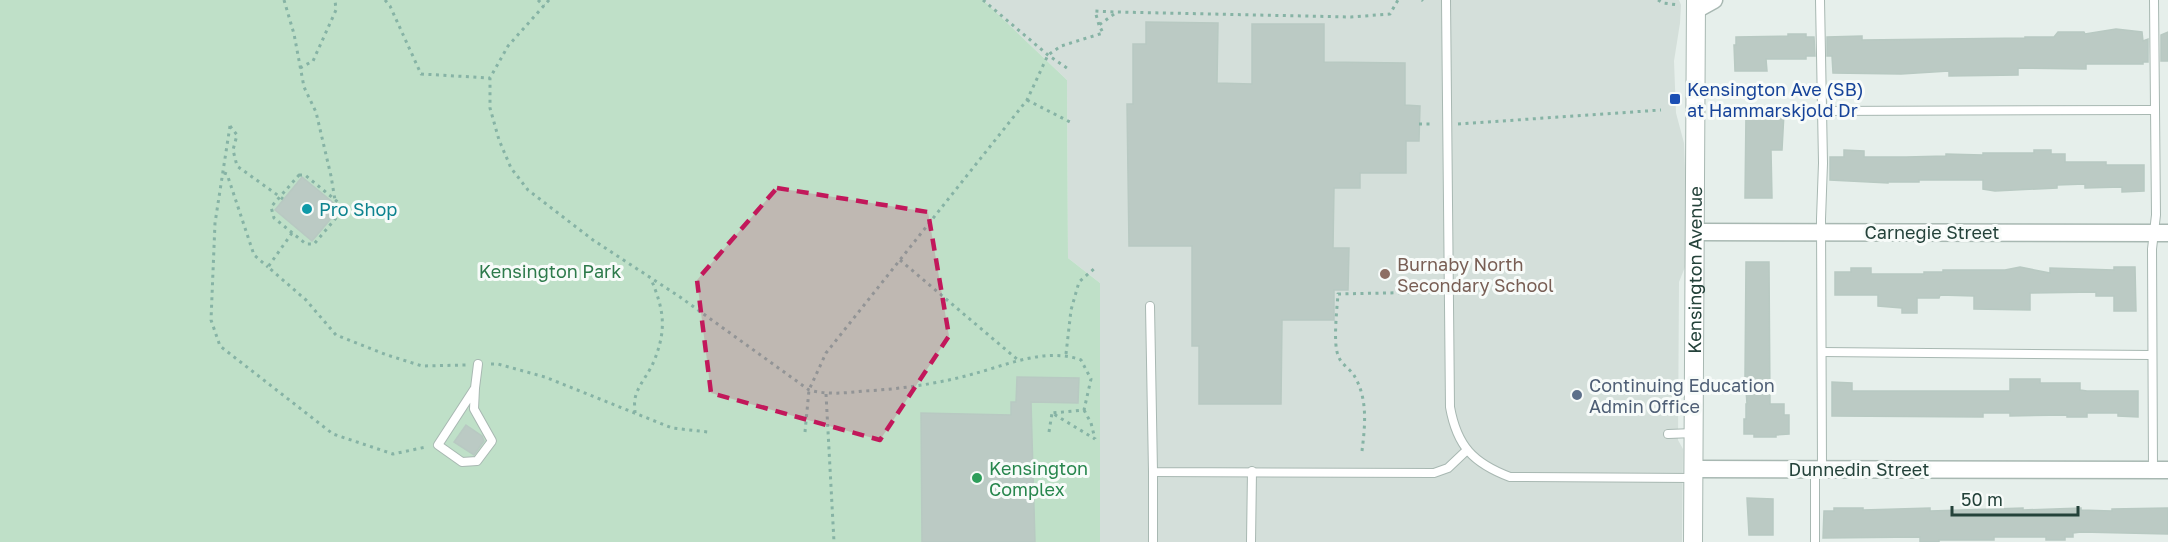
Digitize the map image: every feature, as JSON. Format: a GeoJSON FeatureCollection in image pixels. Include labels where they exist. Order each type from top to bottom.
{"type":"FeatureCollection","features":[{"type":"Feature","properties":{"kind":"street"},"geometry":{"type":"LineString","coordinates":[[1691,5],[1714,0]]}},
{"type":"Feature","properties":{"kind":"street","name":"Kensington Avenue"},"geometry":{"type":"LineString","coordinates":[[1691,5],[1695,232],[1693,542]]}},
{"type":"Feature","properties":{"kind":"street","name":"Carnegie Street"},"geometry":{"type":"LineString","coordinates":[[1695,232],[2161,233]]}},
{"type":"Feature","properties":{"kind":"street","name":"Dunnedin Street"},"geometry":{"type":"LineString","coordinates":[[1694,473],[1819,469],[2160,470]]}},
{"type":"Feature","properties":{"kind":"lane"},"geometry":{"type":"LineString","coordinates":[[1446,0],[1450,407],[1454,430],[1467,450],[1489,469],[1510,477],[1694,473]]}},
{"type":"Feature","properties":{"kind":"lane"},"geometry":{"type":"LineString","coordinates":[[1815,542],[1822,352],[1823,163],[1820,0]]}},
{"type":"Feature","properties":{"kind":"lane"},"geometry":{"type":"LineString","coordinates":[[2154,0],[2156,215],[2161,233],[2152,249],[2151,355],[2160,470]]}},
{"type":"Feature","properties":{"kind":"lane"},"geometry":{"type":"LineString","coordinates":[[1821,111],[2155,110]]}},
{"type":"Feature","properties":{"kind":"lane"},"geometry":{"type":"LineString","coordinates":[[1150,306],[1153,542]]}},
{"type":"Feature","properties":{"kind":"lane"},"geometry":{"type":"LineString","coordinates":[[1822,352],[2151,355]]}},
{"type":"Feature","properties":{"kind":"lane"},"geometry":{"type":"LineString","coordinates":[[475,388],[438,445],[462,462],[477,461],[492,441],[474,410],[478,364]]}},
{"type":"Feature","properties":{"kind":"lane"},"geometry":{"type":"LineString","coordinates":[[1668,434],[1694,433]]}},
{"type":"Feature","properties":{"kind":"lane"},"geometry":{"type":"LineString","coordinates":[[1153,472],[1434,473],[1448,468],[1467,450]]}},
{"type":"Feature","properties":{"kind":"lane"},"geometry":{"type":"LineString","coordinates":[[1251,542],[1252,471]]}},
{"type":"Feature","properties":{"kind":"path"},"geometry":{"type":"LineString","coordinates":[[284,0],[294,34],[304,87],[316,112],[335,200]]}},
{"type":"Feature","properties":{"kind":"path"},"geometry":{"type":"LineString","coordinates":[[300,68],[313,61],[336,10],[335,0]]}},
{"type":"Feature","properties":{"kind":"path"},"geometry":{"type":"LineString","coordinates":[[385,0],[390,6],[421,74],[490,78]]}},
{"type":"Feature","properties":{"kind":"path"},"geometry":{"type":"LineString","coordinates":[[538,0],[544,6]]}},
{"type":"Feature","properties":{"kind":"path"},"geometry":{"type":"LineString","coordinates":[[549,0],[508,46],[490,78],[490,108],[499,140],[511,168],[528,190],[593,240],[680,297],[809,390],[826,394],[904,389],[940,383],[1018,360],[1066,354],[1081,360],[1091,379],[1084,410],[1091,423],[1095,439],[1052,413]]}},
{"type":"Feature","properties":{"kind":"path"},"geometry":{"type":"LineString","coordinates":[[983,0],[1048,55],[1067,68]]}},
{"type":"Feature","properties":{"kind":"path"},"geometry":{"type":"LineString","coordinates":[[805,432],[809,390],[826,353],[1027,100],[1048,55],[1061,46],[1103,33],[1095,11],[1351,17],[1390,14],[1398,0]]}},
{"type":"Feature","properties":{"kind":"path"},"geometry":{"type":"LineString","coordinates":[[1659,0],[1663,3],[1691,5]]}},
{"type":"Feature","properties":{"kind":"path"},"geometry":{"type":"LineString","coordinates":[[1099,25],[1117,12]]}},
{"type":"Feature","properties":{"kind":"path"},"geometry":{"type":"LineString","coordinates":[[1027,100],[1070,122]]}},
{"type":"Feature","properties":{"kind":"path"},"geometry":{"type":"LineString","coordinates":[[1456,124],[1661,110]]}},
{"type":"Feature","properties":{"kind":"path"},"geometry":{"type":"LineString","coordinates":[[1419,124],[1433,124]]}},
{"type":"Feature","properties":{"kind":"path"},"geometry":{"type":"LineString","coordinates":[[282,198],[237,166],[233,150],[237,135],[230,126],[215,223],[211,320],[220,346],[333,434],[393,454],[418,449]]}},
{"type":"Feature","properties":{"kind":"path"},"geometry":{"type":"LineString","coordinates":[[224,173],[227,174],[254,255],[306,300],[336,335],[422,366],[498,364],[545,377],[672,428],[708,432]]}},
{"type":"Feature","properties":{"kind":"path"},"geometry":{"type":"LineString","coordinates":[[299,175],[306,175],[339,203],[342,211],[314,244],[306,244],[274,218],[271,207],[282,198],[299,175]]}},
{"type":"Feature","properties":{"kind":"path"},"geometry":{"type":"LineString","coordinates":[[268,267],[292,233]]}},
{"type":"Feature","properties":{"kind":"path"},"geometry":{"type":"LineString","coordinates":[[900,260],[1018,360]]}},
{"type":"Feature","properties":{"kind":"path"},"geometry":{"type":"LineString","coordinates":[[1066,354],[1071,310],[1079,282],[1096,267]]}},
{"type":"Feature","properties":{"kind":"path"},"geometry":{"type":"LineString","coordinates":[[635,413],[635,399],[654,361],[661,334],[662,303],[651,278]]}},
{"type":"Feature","properties":{"kind":"path"},"geometry":{"type":"LineString","coordinates":[[1362,451],[1365,408],[1362,389],[1338,356],[1335,343],[1338,294],[1433,292]]}},
{"type":"Feature","properties":{"kind":"path"},"geometry":{"type":"LineString","coordinates":[[826,394],[834,542]]}},
{"type":"Feature","properties":{"kind":"path"},"geometry":{"type":"LineString","coordinates":[[1052,413],[1084,410]]}},
{"type":"Feature","properties":{"kind":"path"},"geometry":{"type":"LineString","coordinates":[[1049,432],[1052,413]]}},
{"type":"Feature","properties":{"kind":"highlighted area"},"geometry":{"type":"Polygon","coordinates":[[[777,188],[928,212],[949,336],[880,440],[711,393],[697,280],[777,188]]]}},
{"type":"Feature","properties":{"kind":"shaded area","name":"Burnaby North Secondary School"},"geometry":{"type":"Polygon","coordinates":[[[983,0],[1679,0],[1680,23],[1674,61],[1676,113],[1684,143],[1686,194],[1685,267],[1679,282],[1678,440],[1683,449],[1682,542],[1100,542],[1100,283],[1068,258],[1067,80],[983,0]]]}},
{"type":"Feature","properties":{"kind":"green space","name":"Kensington Park"},"geometry":{"type":"Polygon","coordinates":[[[0,0],[983,0],[1067,80],[1068,258],[1100,283],[1100,542],[0,542],[0,0]]]}},
{"type":"Feature","properties":{"kind":"building"},"geometry":{"type":"Polygon","coordinates":[[[1146,22],[1218,23],[1217,83],[1252,84],[1252,24],[1324,24],[1324,62],[1405,63],[1405,105],[1420,106],[1419,141],[1406,141],[1406,173],[1360,173],[1360,188],[1334,188],[1333,248],[1349,248],[1348,290],[1334,290],[1334,320],[1282,320],[1281,404],[1199,404],[1199,346],[1192,346],[1192,246],[1129,246],[1127,104],[1133,104],[1133,44],[1146,44],[1146,22]]]}},
{"type":"Feature","properties":{"kind":"building"},"geometry":{"type":"Polygon","coordinates":[[[2116,29],[2142,32],[2143,41],[2148,39],[2148,62],[2143,62],[2143,64],[2086,64],[2086,69],[2018,68],[2018,75],[1949,76],[1949,71],[1901,74],[1833,73],[1832,56],[1827,56],[1827,37],[1862,36],[1862,40],[2025,38],[2054,37],[2058,32],[2084,32],[2085,34],[2116,29]]]}},
{"type":"Feature","properties":{"kind":"building"},"geometry":{"type":"Polygon","coordinates":[[[2168,32],[2168,61],[2161,61],[2161,35],[2168,32]]]}},
{"type":"Feature","properties":{"kind":"building"},"geometry":{"type":"Polygon","coordinates":[[[1788,34],[1806,34],[1806,37],[1814,37],[1815,56],[1806,56],[1806,59],[1766,59],[1767,71],[1735,71],[1736,37],[1788,36],[1788,34]]]}},
{"type":"Feature","properties":{"kind":"building"},"geometry":{"type":"Polygon","coordinates":[[[1746,113],[1784,113],[1782,150],[1771,150],[1772,198],[1745,198],[1746,113]]]}},
{"type":"Feature","properties":{"kind":"building"},"geometry":{"type":"Polygon","coordinates":[[[1844,150],[1864,151],[1864,157],[1906,157],[2034,153],[2034,150],[2051,150],[2051,154],[2065,154],[2065,162],[2144,165],[2144,191],[2122,192],[2122,187],[2085,188],[2085,184],[2057,185],[2057,188],[1995,191],[1983,189],[1983,180],[1919,180],[1919,182],[1888,183],[1830,180],[1830,157],[1844,157],[1844,150]]]}},
{"type":"Feature","properties":{"kind":"building","name":"Pro Shop"},"geometry":{"type":"Polygon","coordinates":[[[302,177],[340,208],[312,241],[275,210],[302,177]]]}},
{"type":"Feature","properties":{"kind":"building"},"geometry":{"type":"Polygon","coordinates":[[[1746,262],[1769,262],[1770,404],[1784,404],[1784,415],[1789,415],[1789,434],[1776,435],[1776,437],[1754,437],[1754,434],[1744,434],[1747,404],[1745,376],[1746,262]]]}},
{"type":"Feature","properties":{"kind":"building"},"geometry":{"type":"Polygon","coordinates":[[[2020,267],[2050,273],[2050,268],[2114,270],[2114,267],[2135,267],[2136,311],[2114,311],[2114,296],[2096,296],[2096,292],[2030,293],[2030,310],[1974,309],[1974,296],[1940,295],[1939,298],[1917,298],[1917,313],[1902,313],[1902,308],[1878,306],[1878,295],[1835,295],[1835,272],[1851,272],[1851,268],[1871,268],[1871,274],[1924,274],[1924,272],[1943,272],[1943,270],[2005,270],[2020,267]]]}},
{"type":"Feature","properties":{"kind":"building","name":"Kensington Complex"},"geometry":{"type":"Polygon","coordinates":[[[1017,377],[1079,378],[1078,403],[1031,402],[1035,542],[922,542],[921,413],[1011,415],[1011,402],[1016,402],[1017,377]]]}},
{"type":"Feature","properties":{"kind":"building"},"geometry":{"type":"Polygon","coordinates":[[[2010,379],[2040,379],[2040,383],[2080,383],[2080,390],[2087,391],[2138,391],[2138,417],[2118,416],[2118,413],[2087,413],[2087,417],[2010,416],[2010,413],[1983,413],[1983,417],[1832,416],[1832,382],[1852,383],[1852,391],[2010,391],[2010,379]]]}},
{"type":"Feature","properties":{"kind":"building"},"geometry":{"type":"Polygon","coordinates":[[[466,425],[482,436],[484,441],[474,455],[454,442],[466,425]]]}},
{"type":"Feature","properties":{"kind":"building"},"geometry":{"type":"Polygon","coordinates":[[[1747,498],[1773,499],[1773,535],[1749,535],[1747,498]]]}},
{"type":"Feature","properties":{"kind":"building"},"geometry":{"type":"Polygon","coordinates":[[[1834,508],[1863,508],[1863,510],[1930,508],[1930,511],[2081,508],[2081,510],[2112,511],[2112,509],[2168,508],[2168,534],[2081,532],[2073,533],[2073,537],[2065,537],[2065,540],[2046,540],[2046,537],[1994,537],[1994,540],[1939,540],[1939,542],[1920,542],[1920,537],[1823,538],[1824,511],[1834,511],[1834,508]]]}},
{"type":"Feature","properties":{"kind":"place","name":"Kensington Ave (SB) at Hammarskjold Dr"},"geometry":{"type":"Point","coordinates":[1675,99]}},
{"type":"Feature","properties":{"kind":"place","name":"Pro Shop"},"geometry":{"type":"Point","coordinates":[307,209]}},
{"type":"Feature","properties":{"kind":"place","name":"Burnaby North Secondary School"},"geometry":{"type":"Point","coordinates":[1385,274]}},
{"type":"Feature","properties":{"kind":"place","name":"Continuing Education Admin Office"},"geometry":{"type":"Point","coordinates":[1577,395]}},
{"type":"Feature","properties":{"kind":"place","name":"Kensington Complex"},"geometry":{"type":"Point","coordinates":[977,478]}}]}
